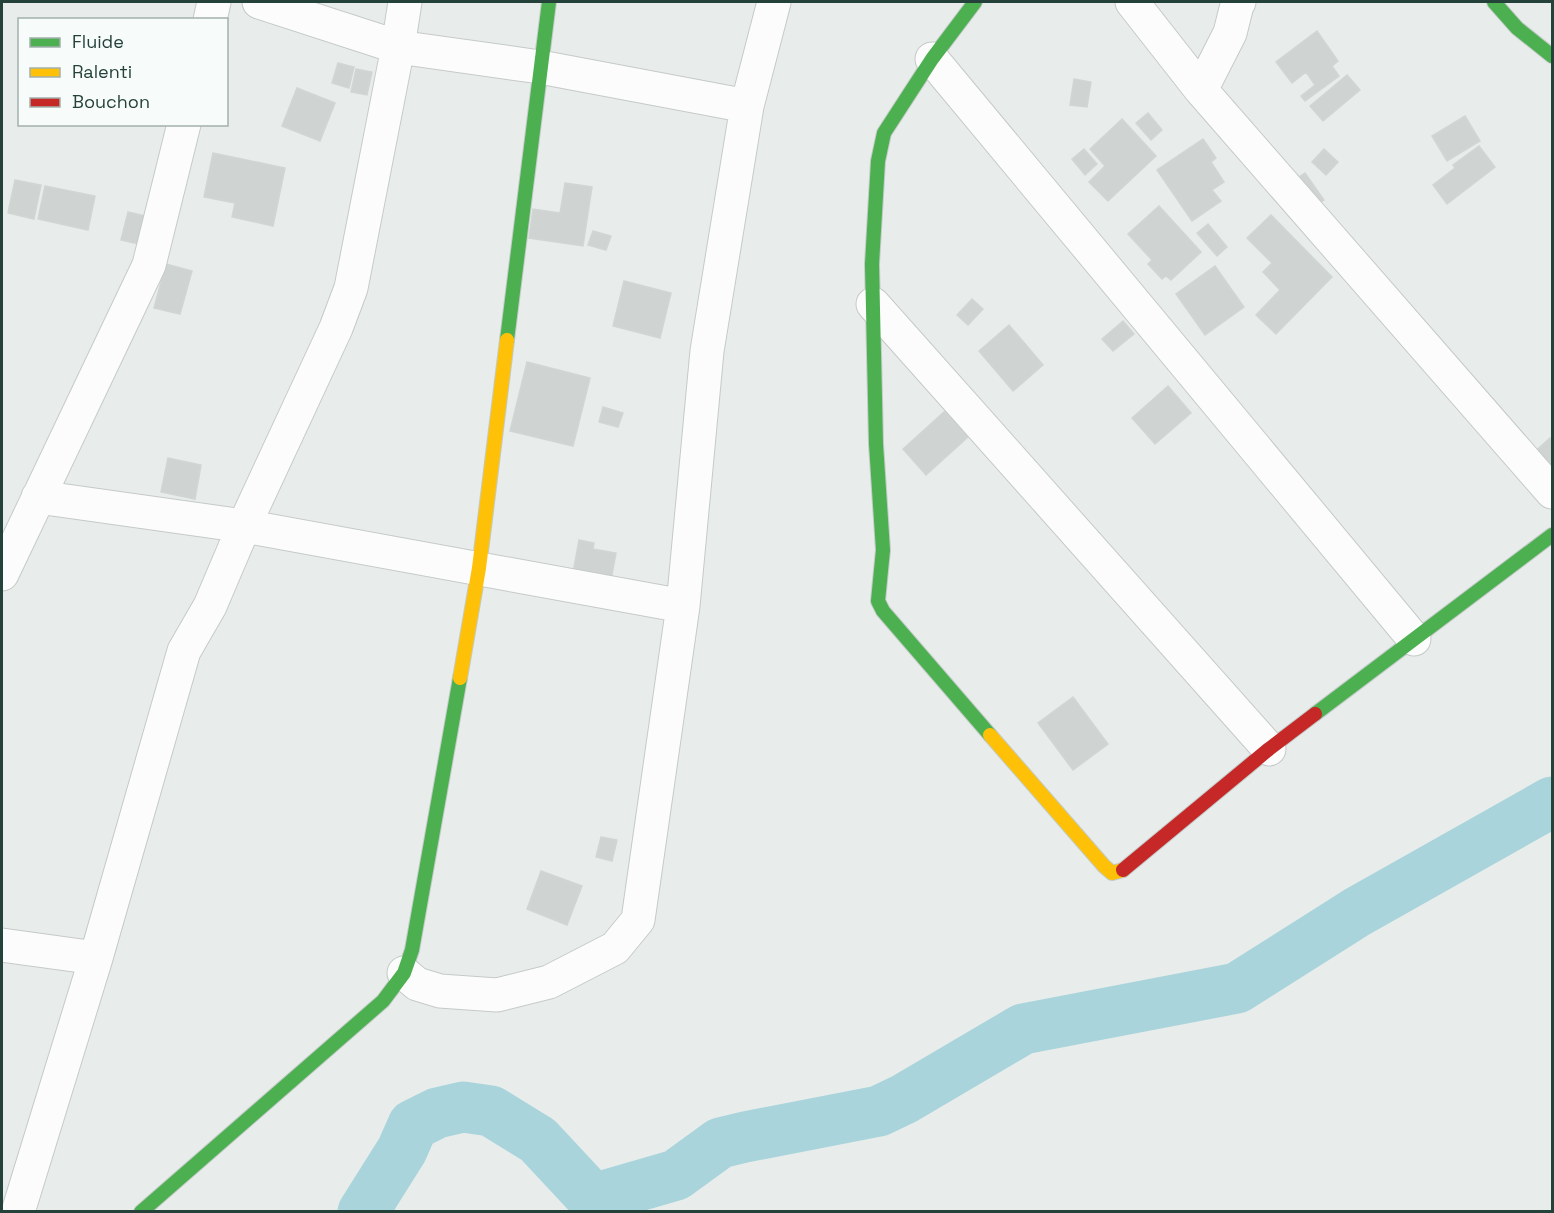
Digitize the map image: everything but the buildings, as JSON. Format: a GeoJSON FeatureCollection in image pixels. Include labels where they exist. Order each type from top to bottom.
{"type":"FeatureCollection","features":[{"type":"Feature","properties":{"kind":"street"},"geometry":{"type":"LineString","coordinates":[[210,18],[214,2]]}},
{"type":"Feature","properties":{"kind":"street"},"geometry":{"type":"LineString","coordinates":[[259,2],[398,47],[540,67],[747,106]]}},
{"type":"Feature","properties":{"kind":"street"},"geometry":{"type":"LineString","coordinates":[[18,1212],[96,958],[184,651],[210,606],[351,288],[405,2]]}},
{"type":"Feature","properties":{"kind":"street"},"geometry":{"type":"LineString","coordinates":[[141,1212],[382,1001],[404,973],[412,950],[479,568],[549,2]]}},
{"type":"Feature","properties":{"kind":"street"},"geometry":{"type":"LineString","coordinates":[[404,973],[417,984],[440,991],[497,995],[549,982],[615,948],[638,920],[683,606],[707,351],[747,106],[774,2]]}},
{"type":"Feature","properties":{"kind":"street"},"geometry":{"type":"LineString","coordinates":[[975,2],[932,58],[884,133],[878,161],[872,264],[876,444],[883,550],[878,602],[883,611],[1104,866],[1112,873],[1121,871],[1269,749],[1552,535]]}},
{"type":"Feature","properties":{"kind":"street"},"geometry":{"type":"LineString","coordinates":[[1132,2],[1201,90],[1552,492]]}},
{"type":"Feature","properties":{"kind":"street"},"geometry":{"type":"LineString","coordinates":[[1201,90],[1230,33],[1239,2]]}},
{"type":"Feature","properties":{"kind":"street"},"geometry":{"type":"LineString","coordinates":[[1494,2],[1517,28],[1552,56]]}},
{"type":"Feature","properties":{"kind":"street"},"geometry":{"type":"LineString","coordinates":[[932,58],[1414,639]]}},
{"type":"Feature","properties":{"kind":"street"},"geometry":{"type":"LineString","coordinates":[[2,574],[149,265],[184,126]]}},
{"type":"Feature","properties":{"kind":"street"},"geometry":{"type":"LineString","coordinates":[[873,304],[1269,749]]}},
{"type":"Feature","properties":{"kind":"street"},"geometry":{"type":"LineString","coordinates":[[38,497],[244,526],[683,606]]}},
{"type":"Feature","properties":{"kind":"street"},"geometry":{"type":"LineString","coordinates":[[2,945],[96,958]]}},
{"type":"Feature","properties":{"kind":"waterway"},"geometry":{"type":"LineString","coordinates":[[363,1212],[402,1150],[413,1125],[437,1113],[463,1107],[491,1111],[538,1140],[593,1199],[676,1175],[720,1143],[879,1111],[904,1099],[1023,1029],[1237,988],[1357,912],[1552,802]]}},
{"type":"Feature","properties":{"kind":"traffic: fast"},"geometry":{"type":"LineString","coordinates":[[507,340],[549,2]]}},
{"type":"Feature","properties":{"kind":"traffic: fast"},"geometry":{"type":"LineString","coordinates":[[975,2],[932,59],[884,133],[878,161],[872,264],[876,444],[883,550],[878,601],[883,611],[990,735]]}},
{"type":"Feature","properties":{"kind":"traffic: fast"},"geometry":{"type":"LineString","coordinates":[[1494,2],[1517,28],[1552,56]]}},
{"type":"Feature","properties":{"kind":"traffic: fast"},"geometry":{"type":"LineString","coordinates":[[1315,714],[1552,535]]}},
{"type":"Feature","properties":{"kind":"traffic: fast"},"geometry":{"type":"LineString","coordinates":[[141,1212],[383,1001],[404,973],[412,950],[460,678]]}},
{"type":"Feature","properties":{"kind":"traffic: slow"},"geometry":{"type":"LineString","coordinates":[[460,678],[479,568],[507,340]]}},
{"type":"Feature","properties":{"kind":"traffic: slow"},"geometry":{"type":"LineString","coordinates":[[990,735],[1104,866],[1112,873],[1123,870]]}},
{"type":"Feature","properties":{"kind":"traffic: jam"},"geometry":{"type":"LineString","coordinates":[[1123,870],[1269,749],[1315,714]]}}]}
